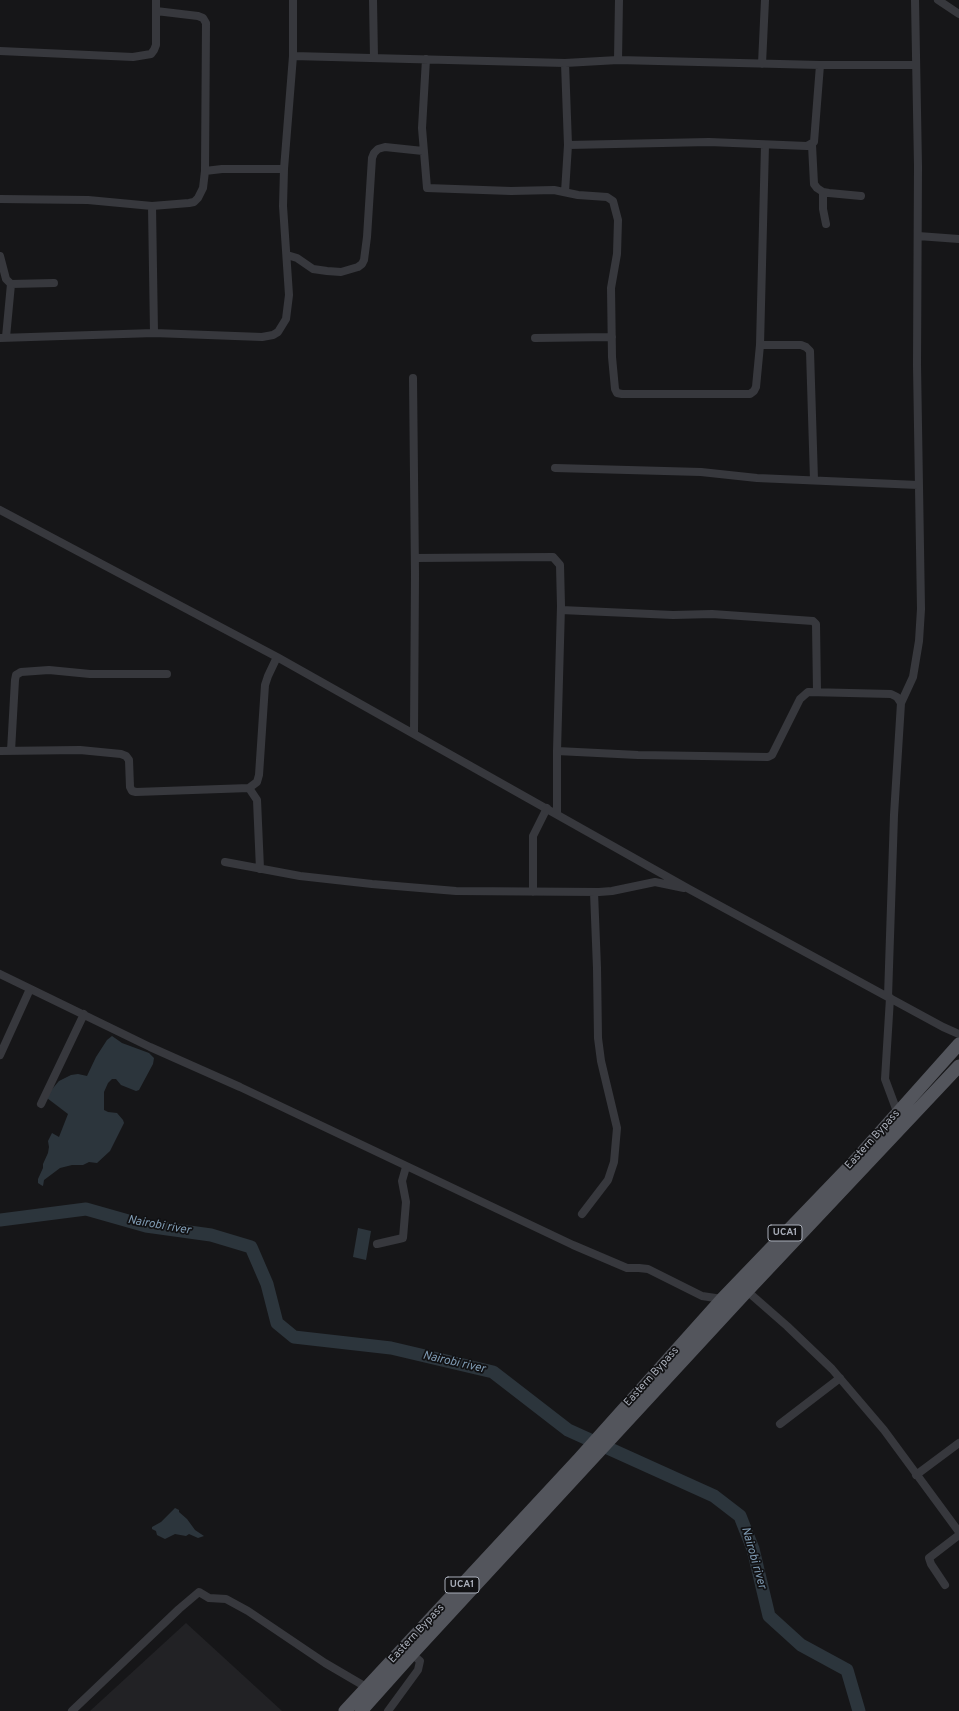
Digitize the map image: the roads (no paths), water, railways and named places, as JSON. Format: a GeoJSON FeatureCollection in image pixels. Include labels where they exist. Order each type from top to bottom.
{"type":"FeatureCollection","features":[{"type":"Feature","properties":{"kind":"main road","name":"Eastern Bypass"},"geometry":{"type":"LineString","coordinates":[[361,1711],[583,1461],[611,1422],[722,1299],[898,1114],[959,1044]]}},
{"type":"Feature","properties":{"kind":"main road","name":"Eastern Bypass"},"geometry":{"type":"LineString","coordinates":[[345,1711],[366,1687],[583,1461],[624,1424],[959,1066]]}},
{"type":"Feature","properties":{"kind":"street"},"geometry":{"type":"LineString","coordinates":[[0,51],[133,57],[151,54],[156,45],[156,0]]}},
{"type":"Feature","properties":{"kind":"street"},"geometry":{"type":"LineString","coordinates":[[11,284],[3,338],[154,333],[262,337],[273,335],[283,327],[286,319],[289,295],[283,206],[284,168],[292,56],[293,0]]}},
{"type":"Feature","properties":{"kind":"street"},"geometry":{"type":"LineString","coordinates":[[373,0],[374,58]]}},
{"type":"Feature","properties":{"kind":"street"},"geometry":{"type":"LineString","coordinates":[[618,60],[619,0]]}},
{"type":"Feature","properties":{"kind":"street"},"geometry":{"type":"LineString","coordinates":[[762,64],[765,0]]}},
{"type":"Feature","properties":{"kind":"street"},"geometry":{"type":"LineString","coordinates":[[898,1114],[885,1079],[889,998],[894,815],[901,703],[913,677],[919,641],[921,609],[918,485],[918,236],[915,0]]}},
{"type":"Feature","properties":{"kind":"street"},"geometry":{"type":"LineString","coordinates":[[938,0],[959,14]]}},
{"type":"Feature","properties":{"kind":"street"},"geometry":{"type":"LineString","coordinates":[[0,199],[88,200],[152,206],[194,202],[203,188],[205,171],[206,23],[203,18],[198,16],[156,12]]}},
{"type":"Feature","properties":{"kind":"street"},"geometry":{"type":"LineString","coordinates":[[292,56],[565,63],[618,60],[820,65],[915,65]]}},
{"type":"Feature","properties":{"kind":"street"},"geometry":{"type":"LineString","coordinates":[[426,59],[422,128],[426,188],[503,191],[554,190],[578,195],[607,197],[613,201],[616,208],[618,227],[617,254],[611,288],[615,389],[617,393],[750,394],[754,391],[756,387],[760,345],[765,146]]}},
{"type":"Feature","properties":{"kind":"street"},"geometry":{"type":"LineString","coordinates":[[565,63],[568,145],[565,192]]}},
{"type":"Feature","properties":{"kind":"street"},"geometry":{"type":"LineString","coordinates":[[820,65],[814,142],[812,145],[814,184],[823,192],[861,196]]}},
{"type":"Feature","properties":{"kind":"street"},"geometry":{"type":"LineString","coordinates":[[568,145],[709,142],[765,146],[812,145]]}},
{"type":"Feature","properties":{"kind":"street"},"geometry":{"type":"LineString","coordinates":[[287,255],[296,258],[313,269],[326,271],[340,272],[358,267],[362,264],[364,260],[367,237],[372,158],[374,153],[378,149],[385,147],[423,151]]}},
{"type":"Feature","properties":{"kind":"street"},"geometry":{"type":"LineString","coordinates":[[205,171],[222,169],[284,168]]}},
{"type":"Feature","properties":{"kind":"street"},"geometry":{"type":"LineString","coordinates":[[823,192],[823,209],[826,224]]}},
{"type":"Feature","properties":{"kind":"street"},"geometry":{"type":"LineString","coordinates":[[152,206],[154,333]]}},
{"type":"Feature","properties":{"kind":"street"},"geometry":{"type":"LineString","coordinates":[[918,236],[959,239]]}},
{"type":"Feature","properties":{"kind":"street"},"geometry":{"type":"LineString","coordinates":[[0,256],[6,279],[11,284],[54,283]]}},
{"type":"Feature","properties":{"kind":"street"},"geometry":{"type":"LineString","coordinates":[[535,338],[612,336]]}},
{"type":"Feature","properties":{"kind":"street"},"geometry":{"type":"LineString","coordinates":[[760,345],[802,345],[810,352],[814,480]]}},
{"type":"Feature","properties":{"kind":"street"},"geometry":{"type":"LineString","coordinates":[[413,378],[415,558],[414,733]]}},
{"type":"Feature","properties":{"kind":"street"},"geometry":{"type":"LineString","coordinates":[[555,468],[701,472],[757,478],[918,485]]}},
{"type":"Feature","properties":{"kind":"street"},"geometry":{"type":"LineString","coordinates":[[0,510],[277,657],[688,889],[889,998],[959,1034]]}},
{"type":"Feature","properties":{"kind":"street"},"geometry":{"type":"LineString","coordinates":[[415,558],[553,557],[560,565],[561,610],[556,751],[557,814]]}},
{"type":"Feature","properties":{"kind":"street"},"geometry":{"type":"LineString","coordinates":[[561,610],[673,616],[712,614],[813,621],[816,624],[817,691]]}},
{"type":"Feature","properties":{"kind":"street"},"geometry":{"type":"LineString","coordinates":[[0,751],[80,750],[121,754],[126,756],[129,760],[130,787],[132,791],[136,792],[249,788],[257,782],[260,775],[265,685],[277,657]]}},
{"type":"Feature","properties":{"kind":"street"},"geometry":{"type":"LineString","coordinates":[[12,751],[15,680],[16,675],[21,672],[49,670],[90,674],[168,674]]}},
{"type":"Feature","properties":{"kind":"street"},"geometry":{"type":"LineString","coordinates":[[556,751],[638,755],[768,757],[772,755],[800,699],[808,692],[817,691],[891,694],[898,697],[901,703]]}},
{"type":"Feature","properties":{"kind":"street"},"geometry":{"type":"LineString","coordinates":[[249,788],[258,800],[260,869]]}},
{"type":"Feature","properties":{"kind":"street"},"geometry":{"type":"LineString","coordinates":[[533,892],[533,836],[546,808]]}},
{"type":"Feature","properties":{"kind":"street"},"geometry":{"type":"LineString","coordinates":[[225,862],[300,876],[456,891],[594,892],[612,891],[655,882],[672,887],[688,889]]}},
{"type":"Feature","properties":{"kind":"street"},"geometry":{"type":"LineString","coordinates":[[582,1214],[608,1180],[614,1162],[617,1128],[600,1061],[594,892]]}},
{"type":"Feature","properties":{"kind":"street"},"geometry":{"type":"LineString","coordinates":[[0,974],[150,1047],[240,1087],[406,1167],[611,1262],[627,1268],[648,1269],[702,1296],[722,1299]]}},
{"type":"Feature","properties":{"kind":"street"},"geometry":{"type":"LineString","coordinates":[[0,1055],[30,989]]}},
{"type":"Feature","properties":{"kind":"street"},"geometry":{"type":"LineString","coordinates":[[41,1104],[84,1014]]}},
{"type":"Feature","properties":{"kind":"street"},"geometry":{"type":"LineString","coordinates":[[377,1244],[403,1238],[406,1202],[402,1181],[406,1167]]}},
{"type":"Feature","properties":{"kind":"street"},"geometry":{"type":"LineString","coordinates":[[747,1291],[787,1326],[840,1378],[884,1430],[959,1532]]}},
{"type":"Feature","properties":{"kind":"street"},"geometry":{"type":"LineString","coordinates":[[780,1424],[840,1378]]}},
{"type":"Feature","properties":{"kind":"street"},"geometry":{"type":"LineString","coordinates":[[916,1475],[959,1443]]}},
{"type":"Feature","properties":{"kind":"street"},"geometry":{"type":"LineString","coordinates":[[945,1585],[930,1564],[929,1558],[959,1535]]}},
{"type":"Feature","properties":{"kind":"street"},"geometry":{"type":"LineString","coordinates":[[72,1711],[199,1592],[210,1598],[226,1599],[248,1611],[325,1663],[366,1687]]}},
{"type":"Feature","properties":{"kind":"street"},"geometry":{"type":"LineString","coordinates":[[388,1711],[418,1670],[420,1661],[412,1654]]}},
{"type":"Feature","properties":{"kind":"waterway","name":"Nairobi river"},"geometry":{"type":"LineString","coordinates":[[0,1220],[86,1209],[146,1226],[211,1235],[251,1247],[267,1284],[277,1323],[294,1337],[391,1348],[493,1372],[568,1430],[714,1496],[740,1516],[753,1549],[769,1616],[801,1645],[847,1670],[859,1711]]}}]}
